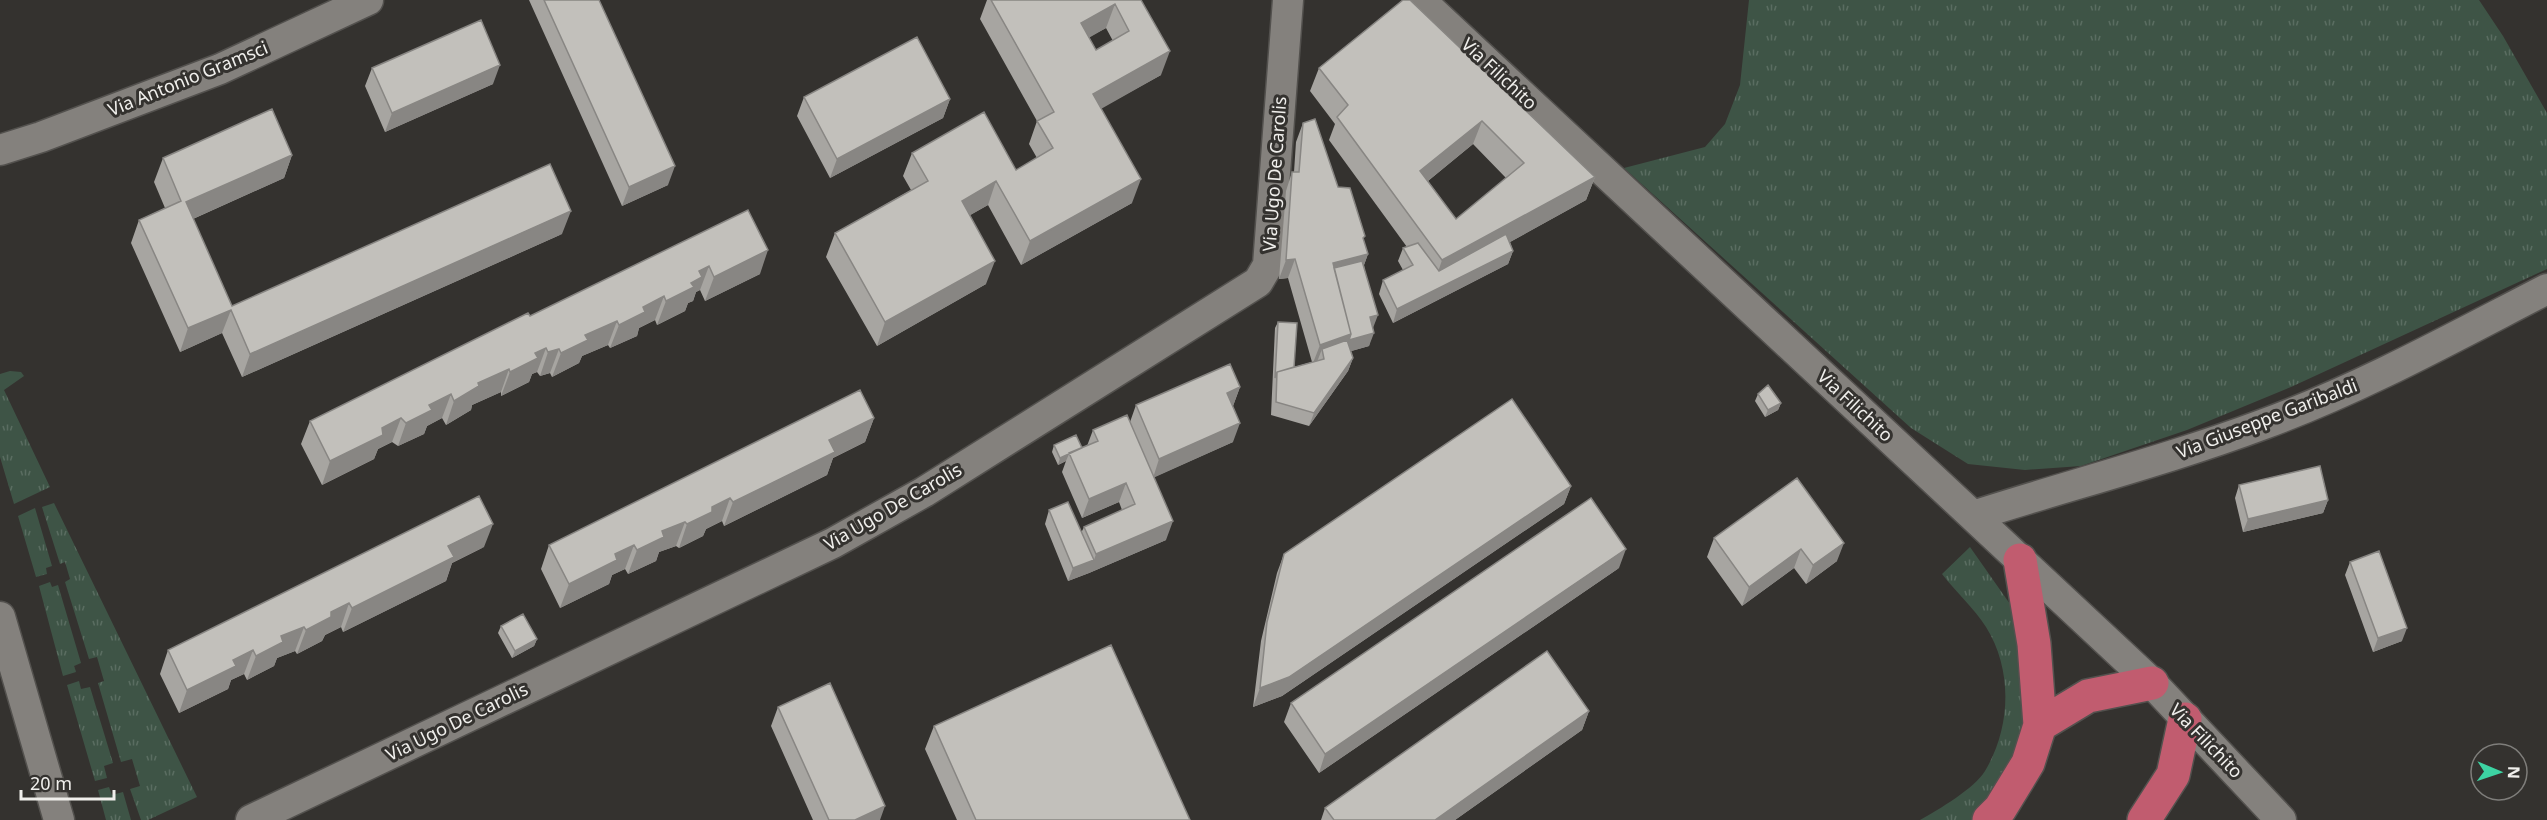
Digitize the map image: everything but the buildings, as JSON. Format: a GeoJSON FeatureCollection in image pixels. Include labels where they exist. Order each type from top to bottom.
{"type":"FeatureCollection","features":[{"type":"Feature","properties":{"kind":"highway"},"geometry":{"type":"LineString","coordinates":[[1989,820],[2000,809],[2028,764],[2040,725],[2034,644],[2020,560]]}},
{"type":"Feature","properties":{"kind":"highway"},"geometry":{"type":"LineString","coordinates":[[2040,725],[2088,696],[2152,683]]}},
{"type":"Feature","properties":{"kind":"highway"},"geometry":{"type":"LineString","coordinates":[[2144,820],[2173,775],[2185,719]]}},
{"type":"Feature","properties":{"kind":"street","name":"Via Antonio Gramsci"},"geometry":{"type":"LineString","coordinates":[[1,150],[220,69],[368,0]]}},
{"type":"Feature","properties":{"kind":"street","name":"Via Ugo De Carolis"},"geometry":{"type":"LineString","coordinates":[[251,820],[833,543],[924,492],[1258,282],[1268,265],[1288,0]]}},
{"type":"Feature","properties":{"kind":"street","name":"Via Filichito"},"geometry":{"type":"LineString","coordinates":[[1420,0],[2152,683],[2282,820]]}},
{"type":"Feature","properties":{"kind":"street","name":"Via Giuseppe Garibaldi"},"geometry":{"type":"LineString","coordinates":[[1972,516],[2172,455],[2264,424],[2361,384],[2547,289]]}},
{"type":"Feature","properties":{"kind":"street"},"geometry":{"type":"LineString","coordinates":[[0,617],[59,820]]}},
{"type":"Feature","properties":{"kind":"green space"},"geometry":{"type":"Polygon","coordinates":[[[1749,0],[2479,0],[2503,36],[2547,113],[2547,269],[2291,387],[2187,430],[2081,466],[2025,470],[1968,464],[1911,428],[1624,168],[1705,147],[1725,124],[1740,85],[1749,0]]]}},
{"type":"Feature","properties":{"kind":"green space"},"geometry":{"type":"Polygon","coordinates":[[[10,371],[21,372],[24,376],[4,390],[50,487],[14,504],[0,457],[0,374],[10,371]]]}},
{"type":"Feature","properties":{"kind":"green space"},"geometry":{"type":"Polygon","coordinates":[[[54,503],[197,797],[148,820],[141,820],[130,789],[140,786],[132,759],[121,762],[98,683],[104,681],[97,657],[89,659],[65,582],[70,579],[65,562],[60,564],[42,507],[54,503]]]}},
{"type":"Feature","properties":{"kind":"green space"},"geometry":{"type":"Polygon","coordinates":[[[35,508],[52,566],[46,568],[47,574],[36,577],[18,516],[35,508]]]}},
{"type":"Feature","properties":{"kind":"green space"},"geometry":{"type":"Polygon","coordinates":[[[1970,547],[2010,604],[2025,646],[2029,672],[2022,744],[1981,812],[1972,820],[1920,820],[1956,798],[1980,778],[1994,754],[2004,718],[2004,680],[1995,644],[1981,620],[1942,574],[1970,547]]]}},
{"type":"Feature","properties":{"kind":"green space"},"geometry":{"type":"Polygon","coordinates":[[[50,582],[52,587],[58,585],[81,663],[74,666],[76,672],[63,676],[39,586],[50,582]]]}},
{"type":"Feature","properties":{"kind":"green space"},"geometry":{"type":"Polygon","coordinates":[[[79,681],[81,689],[90,687],[113,763],[104,766],[107,778],[95,781],[67,685],[79,681]]]}},
{"type":"Feature","properties":{"kind":"green space"},"geometry":{"type":"Polygon","coordinates":[[[109,787],[112,795],[123,792],[131,820],[106,820],[98,790],[109,787]]]}}]}
